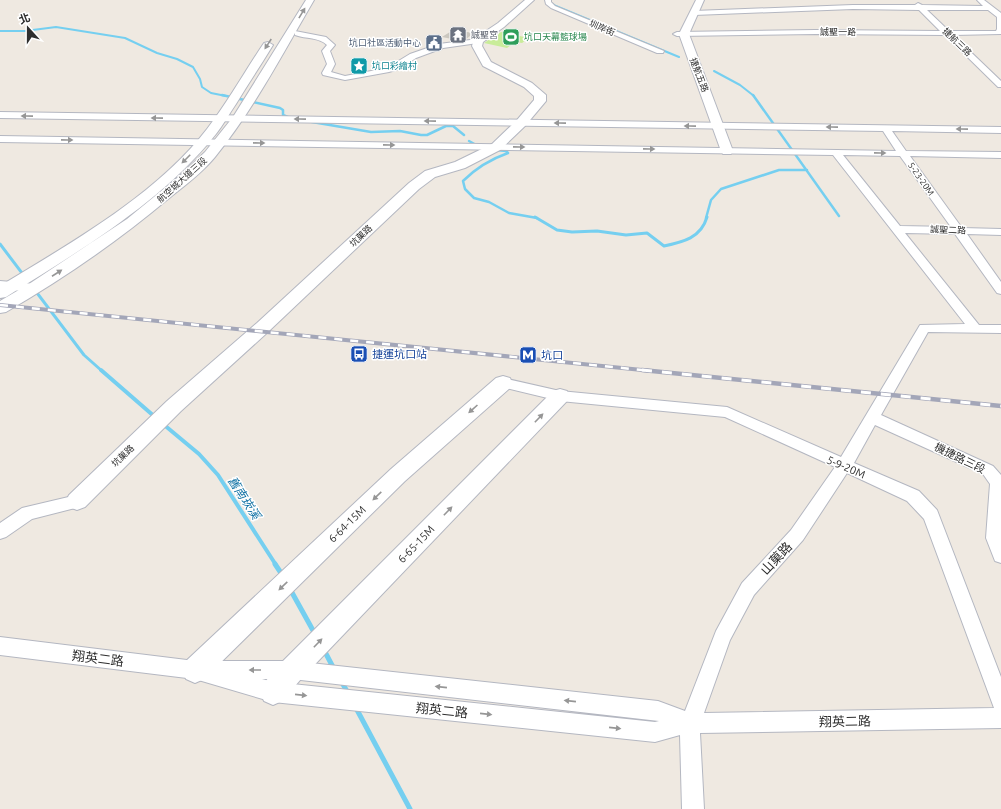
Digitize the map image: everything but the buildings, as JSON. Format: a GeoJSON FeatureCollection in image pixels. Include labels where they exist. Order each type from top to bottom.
{"type":"FeatureCollection","features":[{"type":"Feature","properties":{"kind":"street","name":"航空城大道三段"},"geometry":{"type":"LineString","coordinates":[[0,308],[35,288],[85,255],[156,204],[187,177],[220,142],[238,118],[310,0]]}},
{"type":"Feature","properties":{"kind":"street"},"geometry":{"type":"LineString","coordinates":[[298,34],[302,36],[320,37],[327,40],[331,44],[326,51],[331,64],[326,73],[345,78],[396,67],[413,56],[442,46],[478,41],[501,25],[530,0]]}},
{"type":"Feature","properties":{"kind":"street","name":"圳岸街"},"geometry":{"type":"LineString","coordinates":[[548,0],[548,3],[552,7],[660,51]]}},
{"type":"Feature","properties":{"kind":"street"},"geometry":{"type":"LineString","coordinates":[[692,0],[678,29],[681,34],[700,0]]}},
{"type":"Feature","properties":{"kind":"street"},"geometry":{"type":"LineString","coordinates":[[794,0],[803,12]]}},
{"type":"Feature","properties":{"kind":"street","name":"捷航三路"},"geometry":{"type":"LineString","coordinates":[[912,0],[1001,85]]}},
{"type":"Feature","properties":{"kind":"street"},"geometry":{"type":"LineString","coordinates":[[980,0],[990,8]]}},
{"type":"Feature","properties":{"kind":"street"},"geometry":{"type":"LineString","coordinates":[[694,13],[803,12],[853,7],[990,8]]}},
{"type":"Feature","properties":{"kind":"street","name":"誠聖一路"},"geometry":{"type":"LineString","coordinates":[[681,34],[814,29],[998,33],[1001,29],[1000,16],[990,8]]}},
{"type":"Feature","properties":{"kind":"street","name":"航空城大道三段"},"geometry":{"type":"LineString","coordinates":[[3,288],[99,230],[170,175],[203,142],[275,34]]}},
{"type":"Feature","properties":{"kind":"street","name":"捷航五路"},"geometry":{"type":"LineString","coordinates":[[681,34],[722,151]]}},
{"type":"Feature","properties":{"kind":"street","name":"坑菓路"},"geometry":{"type":"LineString","coordinates":[[77,502],[174,406],[263,327],[414,186],[430,174],[460,165],[496,147],[521,123],[540,101],[540,95],[528,85],[487,64],[477,46],[478,41]]}},
{"type":"Feature","properties":{"kind":"street"},"geometry":{"type":"LineString","coordinates":[[0,115],[1001,130]]}},
{"type":"Feature","properties":{"kind":"street","name":"5-23-20M"},"geometry":{"type":"LineString","coordinates":[[885,128],[1001,290]]}},
{"type":"Feature","properties":{"kind":"street"},"geometry":{"type":"LineString","coordinates":[[0,139],[1001,155]]}},
{"type":"Feature","properties":{"kind":"street"},"geometry":{"type":"LineString","coordinates":[[836,153],[975,328],[1001,329]]}},
{"type":"Feature","properties":{"kind":"street","name":"誠聖二路"},"geometry":{"type":"LineString","coordinates":[[895,229],[1001,232]]}},
{"type":"Feature","properties":{"kind":"street"},"geometry":{"type":"LineString","coordinates":[[3,288],[35,288]]}},
{"type":"Feature","properties":{"kind":"street","name":"山菓路"},"geometry":{"type":"LineString","coordinates":[[693,809],[690,723],[722,637],[748,589],[797,535],[844,466],[924,328],[975,328]]}},
{"type":"Feature","properties":{"kind":"street","name":"5-9-20M"},"geometry":{"type":"LineString","coordinates":[[502,383],[560,396],[728,412],[844,466],[913,496],[931,515],[1001,702]]}},
{"type":"Feature","properties":{"kind":"street","name":"6-64-15M"},"geometry":{"type":"LineString","coordinates":[[195,670],[398,475],[502,383]]}},
{"type":"Feature","properties":{"kind":"street","name":"6-65-15M"},"geometry":{"type":"LineString","coordinates":[[273,692],[292,670],[560,396]]}},
{"type":"Feature","properties":{"kind":"street","name":"機捷路三段"},"geometry":{"type":"LineString","coordinates":[[872,417],[988,470],[998,483],[994,538],[1001,556]]}},
{"type":"Feature","properties":{"kind":"street"},"geometry":{"type":"LineString","coordinates":[[0,532],[28,513],[77,502]]}},
{"type":"Feature","properties":{"kind":"street","name":"翔英二路"},"geometry":{"type":"LineString","coordinates":[[0,646],[195,670],[292,670],[658,711],[690,723]]}},
{"type":"Feature","properties":{"kind":"street","name":"翔英二路"},"geometry":{"type":"LineString","coordinates":[[195,670],[273,692],[655,732],[690,723],[1001,718]]}},
{"type":"Feature","properties":{"kind":"green space"},"geometry":{"type":"Polygon","coordinates":[[[501,32],[529,38],[522,43],[515,42],[507,48],[484,43],[501,32]]]}},
{"type":"Feature","properties":{"kind":"waterway"},"geometry":{"type":"LineString","coordinates":[[551,0],[551,3],[556,6],[679,57]]}},
{"type":"Feature","properties":{"kind":"waterway"},"geometry":{"type":"LineString","coordinates":[[0,31],[25,31],[56,27],[125,38],[157,53],[177,59],[193,67],[200,79],[202,87],[211,93],[226,96]]}},
{"type":"Feature","properties":{"kind":"waterway"},"geometry":{"type":"LineString","coordinates":[[714,71],[740,85],[753,95]]}},
{"type":"Feature","properties":{"kind":"waterway"},"geometry":{"type":"LineString","coordinates":[[222,95],[280,108],[283,110],[283,115],[290,118]]}},
{"type":"Feature","properties":{"kind":"waterway"},"geometry":{"type":"LineString","coordinates":[[753,95],[806,170]]}},
{"type":"Feature","properties":{"kind":"waterway"},"geometry":{"type":"LineString","coordinates":[[312,122],[371,132],[400,131],[421,135],[427,135],[446,126],[453,126],[464,135]]}},
{"type":"Feature","properties":{"kind":"waterway"},"geometry":{"type":"LineString","coordinates":[[469,141],[478,146]]}},
{"type":"Feature","properties":{"kind":"waterway"},"geometry":{"type":"LineString","coordinates":[[496,150],[506,151],[508,153],[490,161],[473,172],[463,181],[465,189],[474,198],[489,202],[509,213],[537,218]]}},
{"type":"Feature","properties":{"kind":"waterway"},"geometry":{"type":"LineString","coordinates":[[706,218],[711,200],[721,189],[779,170],[806,170]]}},
{"type":"Feature","properties":{"kind":"waterway"},"geometry":{"type":"LineString","coordinates":[[806,170],[839,216]]}},
{"type":"Feature","properties":{"kind":"waterway"},"geometry":{"type":"LineString","coordinates":[[537,218],[557,230],[572,232],[597,231],[626,235],[647,233],[664,246],[684,241],[696,234],[704,224],[707,217]]}},
{"type":"Feature","properties":{"kind":"waterway","name":"舊南崁溪"},"geometry":{"type":"LineString","coordinates":[[0,244],[84,355],[102,371]]}},
{"type":"Feature","properties":{"kind":"waterway","name":"舊南崁溪"},"geometry":{"type":"LineString","coordinates":[[101,370],[155,417]]}},
{"type":"Feature","properties":{"kind":"waterway","name":"舊南崁溪"},"geometry":{"type":"LineString","coordinates":[[163,424],[199,454],[218,475],[276,565]]}},
{"type":"Feature","properties":{"kind":"waterway","name":"舊南崁溪"},"geometry":{"type":"LineString","coordinates":[[275,564],[283,576]]}},
{"type":"Feature","properties":{"kind":"waterway","name":"舊南崁溪"},"geometry":{"type":"LineString","coordinates":[[290,589],[315,634]]}},
{"type":"Feature","properties":{"kind":"waterway","name":"舊南崁溪"},"geometry":{"type":"LineString","coordinates":[[324,650],[334,669]]}},
{"type":"Feature","properties":{"kind":"waterway","name":"舊南崁溪"},"geometry":{"type":"LineString","coordinates":[[341,681],[348,693]]}},
{"type":"Feature","properties":{"kind":"waterway","name":"舊南崁溪"},"geometry":{"type":"LineString","coordinates":[[356,708],[410,809]]}},
{"type":"Feature","properties":{"kind":"railway"},"geometry":{"type":"LineString","coordinates":[[0,305],[652,371]]}},
{"type":"Feature","properties":{"kind":"railway"},"geometry":{"type":"LineString","coordinates":[[642,370],[1001,406]]}},
{"type":"Feature","properties":{"kind":"place","name":"誠聖宮"},"geometry":{"type":"Point","coordinates":[458,35]}},
{"type":"Feature","properties":{"kind":"place","name":"坑口天幕籃球場"},"geometry":{"type":"Point","coordinates":[511,37]}},
{"type":"Feature","properties":{"kind":"place","name":"坑口社區活動中心"},"geometry":{"type":"Point","coordinates":[434,43]}},
{"type":"Feature","properties":{"kind":"place","name":"坑口彩繪村"},"geometry":{"type":"Point","coordinates":[359,66]}},
{"type":"Feature","properties":{"kind":"place","name":"捷運坑口站"},"geometry":{"type":"Point","coordinates":[359,354]}},
{"type":"Feature","properties":{"kind":"place","name":"坑口"},"geometry":{"type":"Point","coordinates":[528,355]}}]}
